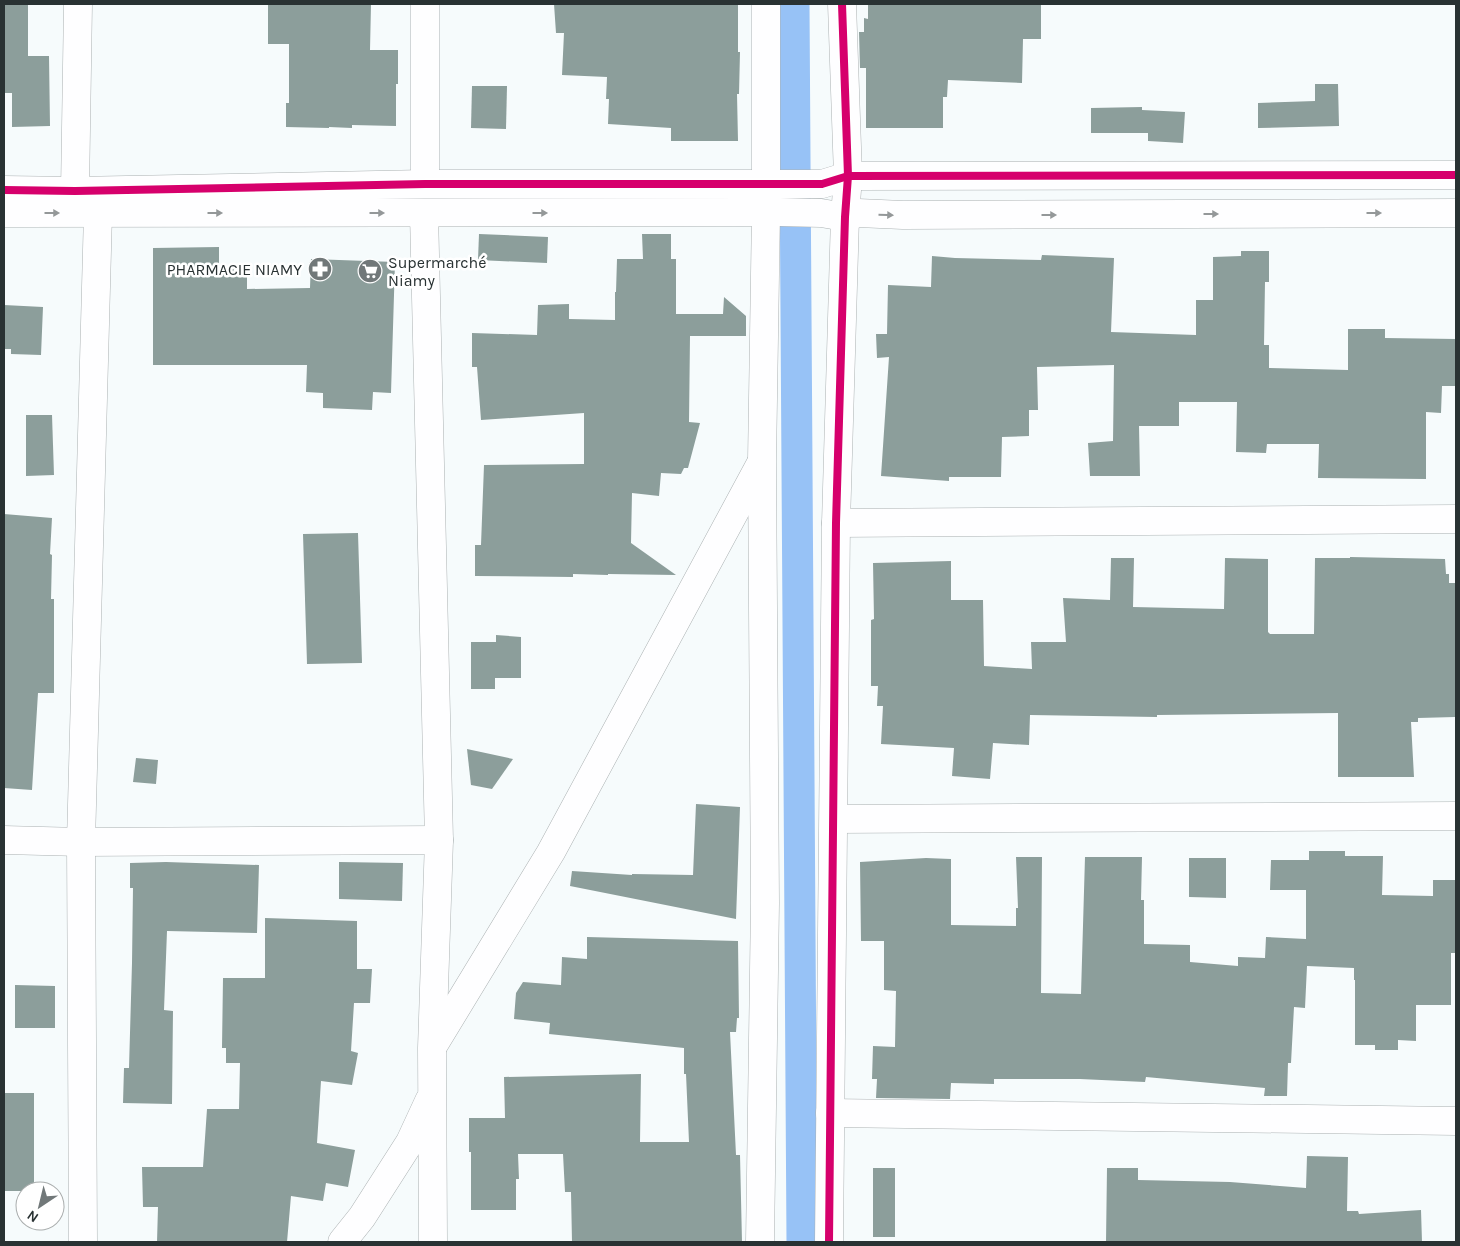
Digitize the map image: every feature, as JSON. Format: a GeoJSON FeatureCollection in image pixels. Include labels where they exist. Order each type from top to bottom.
{"type":"FeatureCollection","features":[{"type":"Feature","properties":{"kind":"street"},"geometry":{"type":"LineString","coordinates":[[75,191],[78,4]]}},
{"type":"Feature","properties":{"kind":"street"},"geometry":{"type":"LineString","coordinates":[[425,4],[425,184]]}},
{"type":"Feature","properties":{"kind":"street"},"geometry":{"type":"LineString","coordinates":[[760,1242],[765,903],[762,461],[773,212],[766,4]]}},
{"type":"Feature","properties":{"kind":"street"},"geometry":{"type":"LineString","coordinates":[[829,1242],[836,523],[833,215],[848,176],[842,4]]}},
{"type":"Feature","properties":{"kind":"street"},"geometry":{"type":"LineString","coordinates":[[4,190],[75,191],[425,184],[822,184],[848,176],[1456,175]]}},
{"type":"Feature","properties":{"kind":"street"},"geometry":{"type":"LineString","coordinates":[[4,213],[773,212],[833,215],[858,213],[932,215],[1456,213]]}},
{"type":"Feature","properties":{"kind":"street"},"geometry":{"type":"LineString","coordinates":[[424,213],[439,840],[432,1048],[433,1242]]}},
{"type":"Feature","properties":{"kind":"street"},"geometry":{"type":"LineString","coordinates":[[83,1242],[81,842],[98,214]]}},
{"type":"Feature","properties":{"kind":"street"},"geometry":{"type":"LineString","coordinates":[[432,1048],[551,852],[762,461]]}},
{"type":"Feature","properties":{"kind":"street"},"geometry":{"type":"LineString","coordinates":[[836,523],[1456,519]]}},
{"type":"Feature","properties":{"kind":"street"},"geometry":{"type":"LineString","coordinates":[[834,818],[1456,816]]}},
{"type":"Feature","properties":{"kind":"street"},"geometry":{"type":"LineString","coordinates":[[4,840],[81,842],[439,840]]}},
{"type":"Feature","properties":{"kind":"street"},"geometry":{"type":"LineString","coordinates":[[342,1242],[362,1217],[410,1142],[432,1094]]}},
{"type":"Feature","properties":{"kind":"street"},"geometry":{"type":"LineString","coordinates":[[830,1113],[1456,1121]]}},
{"type":"Feature","properties":{"kind":"building"},"geometry":{"type":"Polygon","coordinates":[[[4,4],[28,4],[28,56],[49,56],[50,126],[12,127],[12,93],[4,93],[4,4]]]}},
{"type":"Feature","properties":{"kind":"building"},"geometry":{"type":"Polygon","coordinates":[[[268,4],[371,4],[370,50],[398,50],[396,126],[352,125],[352,128],[286,127],[286,103],[289,103],[289,44],[268,44],[268,4]]]}},
{"type":"Feature","properties":{"kind":"building"},"geometry":{"type":"Polygon","coordinates":[[[554,4],[738,4],[738,52],[740,52],[739,94],[737,94],[738,141],[671,141],[671,128],[608,124],[609,99],[606,99],[607,77],[562,75],[564,33],[556,33],[554,4]]]}},
{"type":"Feature","properties":{"kind":"building"},"geometry":{"type":"Polygon","coordinates":[[[868,4],[1041,4],[1041,39],[1023,39],[1022,83],[948,80],[947,97],[943,97],[943,128],[866,128],[866,68],[860,68],[859,32],[864,32],[864,18],[868,19],[868,4]]]}},
{"type":"Feature","properties":{"kind":"building"},"geometry":{"type":"Polygon","coordinates":[[[1315,84],[1338,84],[1339,126],[1258,128],[1258,103],[1315,101],[1315,84]]]}},
{"type":"Feature","properties":{"kind":"building"},"geometry":{"type":"Polygon","coordinates":[[[472,86],[507,86],[506,129],[471,128],[472,86]]]}},
{"type":"Feature","properties":{"kind":"building"},"geometry":{"type":"Polygon","coordinates":[[[1142,107],[1142,110],[1185,112],[1183,143],[1148,141],[1148,133],[1091,133],[1091,108],[1142,107]]]}},
{"type":"Feature","properties":{"kind":"building"},"geometry":{"type":"Polygon","coordinates":[[[479,234],[548,237],[547,263],[478,260],[479,234]]]}},
{"type":"Feature","properties":{"kind":"building"},"geometry":{"type":"Polygon","coordinates":[[[642,234],[671,234],[671,259],[676,259],[676,314],[723,314],[724,297],[746,316],[746,336],[690,336],[689,422],[700,423],[688,468],[684,468],[681,474],[661,473],[659,496],[632,493],[631,543],[676,575],[573,574],[573,577],[475,576],[475,545],[481,545],[484,465],[584,464],[584,413],[481,420],[477,367],[472,367],[472,333],[537,335],[538,305],[569,304],[569,319],[615,320],[617,259],[643,259],[642,234]]]}},
{"type":"Feature","properties":{"kind":"building"},"geometry":{"type":"Polygon","coordinates":[[[219,247],[219,267],[247,267],[247,289],[310,288],[311,259],[395,262],[391,393],[373,392],[372,410],[323,408],[323,393],[306,392],[307,365],[153,365],[153,248],[219,247]]]}},
{"type":"Feature","properties":{"kind":"building"},"geometry":{"type":"Polygon","coordinates":[[[1241,251],[1269,251],[1269,282],[1265,282],[1264,345],[1269,345],[1269,368],[1348,370],[1348,329],[1385,329],[1385,338],[1456,339],[1456,386],[1442,386],[1441,413],[1426,412],[1426,479],[1318,478],[1319,444],[1267,444],[1266,453],[1236,452],[1237,402],[1179,402],[1179,426],[1139,426],[1140,476],[1090,476],[1088,443],[1113,441],[1114,365],[1037,367],[1038,410],[1029,410],[1029,436],[1002,437],[1001,477],[949,477],[949,481],[881,476],[889,357],[877,358],[876,334],[887,334],[888,285],[931,287],[932,256],[1041,260],[1042,255],[1114,258],[1111,332],[1196,335],[1196,300],[1213,300],[1213,257],[1241,256],[1241,251]]]}},
{"type":"Feature","properties":{"kind":"building"},"geometry":{"type":"Polygon","coordinates":[[[4,305],[43,307],[41,355],[11,354],[11,349],[4,349],[4,305]]]}},
{"type":"Feature","properties":{"kind":"building"},"geometry":{"type":"Polygon","coordinates":[[[26,415],[52,415],[54,475],[26,476],[26,415]]]}},
{"type":"Feature","properties":{"kind":"building"},"geometry":{"type":"Polygon","coordinates":[[[4,514],[52,518],[50,554],[52,555],[51,599],[54,599],[54,693],[38,693],[32,790],[4,788],[4,514]]]}},
{"type":"Feature","properties":{"kind":"building"},"geometry":{"type":"Polygon","coordinates":[[[358,533],[362,663],[307,664],[303,534],[358,533]]]}},
{"type":"Feature","properties":{"kind":"building"},"geometry":{"type":"Polygon","coordinates":[[[1111,558],[1134,558],[1133,607],[1224,609],[1225,558],[1268,559],[1268,632],[1270,634],[1314,634],[1315,558],[1445,559],[1449,583],[1456,583],[1455,717],[1418,718],[1418,722],[1411,722],[1414,777],[1338,777],[1338,713],[1157,715],[1157,717],[1030,715],[1029,745],[993,743],[990,779],[952,776],[954,748],[881,744],[883,706],[877,706],[878,686],[871,686],[871,620],[874,619],[873,563],[951,561],[951,600],[983,600],[984,666],[1032,669],[1031,642],[1066,642],[1063,598],[1110,600],[1111,558]]]}},
{"type":"Feature","properties":{"kind":"building"},"geometry":{"type":"Polygon","coordinates":[[[496,635],[521,637],[521,678],[495,678],[495,689],[471,689],[471,642],[496,642],[496,635]]]}},
{"type":"Feature","properties":{"kind":"building"},"geometry":{"type":"Polygon","coordinates":[[[467,749],[513,759],[492,789],[471,785],[467,749]]]}},
{"type":"Feature","properties":{"kind":"building"},"geometry":{"type":"Polygon","coordinates":[[[136,758],[158,760],[156,784],[133,782],[136,758]]]}},
{"type":"Feature","properties":{"kind":"building"},"geometry":{"type":"Polygon","coordinates":[[[696,804],[740,807],[736,919],[570,886],[572,871],[632,875],[693,875],[696,804]]]}},
{"type":"Feature","properties":{"kind":"building"},"geometry":{"type":"Polygon","coordinates":[[[1309,851],[1345,851],[1345,856],[1383,856],[1382,895],[1433,896],[1433,880],[1456,880],[1456,953],[1451,953],[1451,1005],[1416,1005],[1416,1041],[1398,1040],[1398,1050],[1375,1050],[1375,1045],[1355,1045],[1354,968],[1307,966],[1305,1008],[1294,1007],[1291,1063],[1288,1063],[1287,1096],[1264,1096],[1265,1088],[1146,1077],[1145,1082],[1080,1079],[994,1079],[994,1084],[951,1083],[950,1099],[876,1098],[877,1079],[872,1079],[873,1046],[895,1047],[896,991],[884,990],[884,941],[861,941],[860,862],[926,858],[951,859],[951,925],[1016,926],[1016,908],[1018,908],[1016,857],[1042,857],[1041,993],[1081,994],[1085,857],[1142,857],[1141,900],[1144,900],[1144,944],[1190,945],[1190,962],[1238,966],[1238,957],[1265,958],[1266,937],[1306,939],[1306,890],[1270,890],[1271,860],[1309,860],[1309,851]]]}},
{"type":"Feature","properties":{"kind":"building"},"geometry":{"type":"Polygon","coordinates":[[[1189,858],[1226,858],[1226,898],[1189,897],[1189,858]]]}},
{"type":"Feature","properties":{"kind":"building"},"geometry":{"type":"Polygon","coordinates":[[[166,862],[259,865],[257,933],[167,931],[164,1010],[173,1011],[172,1104],[123,1103],[124,1068],[129,1068],[133,888],[130,888],[130,863],[166,862]]]}},
{"type":"Feature","properties":{"kind":"building"},"geometry":{"type":"Polygon","coordinates":[[[339,862],[403,863],[402,901],[339,899],[339,862]]]}},
{"type":"Feature","properties":{"kind":"building"},"geometry":{"type":"Polygon","coordinates":[[[265,918],[357,921],[357,969],[372,969],[370,1003],[354,1003],[351,1051],[358,1053],[352,1085],[321,1081],[317,1143],[355,1150],[348,1187],[326,1183],[323,1201],[291,1196],[287,1242],[157,1242],[158,1207],[143,1207],[142,1167],[203,1167],[207,1109],[239,1109],[240,1063],[226,1063],[226,1048],[222,1048],[223,978],[265,978],[265,918]]]}},
{"type":"Feature","properties":{"kind":"building"},"geometry":{"type":"Polygon","coordinates":[[[587,937],[738,941],[739,1018],[737,1018],[736,1032],[730,1032],[736,1155],[740,1155],[742,1242],[572,1242],[571,1192],[565,1192],[563,1154],[518,1154],[519,1179],[516,1179],[516,1210],[471,1210],[469,1118],[505,1118],[504,1077],[641,1074],[640,1142],[689,1142],[684,1048],[549,1034],[550,1023],[514,1019],[516,993],[523,982],[561,985],[562,957],[587,959],[587,937]]]}},
{"type":"Feature","properties":{"kind":"building"},"geometry":{"type":"Polygon","coordinates":[[[15,985],[55,986],[55,1028],[15,1028],[15,985]]]}},
{"type":"Feature","properties":{"kind":"building"},"geometry":{"type":"Polygon","coordinates":[[[4,1093],[34,1093],[34,1181],[15,1181],[15,1191],[4,1191],[4,1093]]]}},
{"type":"Feature","properties":{"kind":"building"},"geometry":{"type":"Polygon","coordinates":[[[1307,1156],[1348,1157],[1347,1211],[1358,1211],[1359,1214],[1421,1210],[1422,1242],[1106,1242],[1107,1168],[1138,1168],[1138,1180],[1230,1182],[1306,1188],[1307,1156]]]}},
{"type":"Feature","properties":{"kind":"building"},"geometry":{"type":"Polygon","coordinates":[[[873,1168],[895,1168],[895,1237],[873,1237],[873,1168]]]}},
{"type":"Feature","properties":{"kind":"waterway"},"geometry":{"type":"LineString","coordinates":[[794,4],[802,1242]]}},
{"type":"Feature","properties":{"kind":"cycle path"},"geometry":{"type":"LineString","coordinates":[[829,1242],[836,523],[845,217],[848,176],[842,4]]}},
{"type":"Feature","properties":{"kind":"cycle path"},"geometry":{"type":"LineString","coordinates":[[4,190],[75,191],[425,184],[822,184],[848,176],[1456,175]]}},
{"type":"Feature","properties":{"kind":"place","name":"PHARMACIE NIAMY"},"geometry":{"type":"Point","coordinates":[320,269]}},
{"type":"Feature","properties":{"kind":"place","name":"Supermarché Niamy"},"geometry":{"type":"Point","coordinates":[370,271]}}]}
